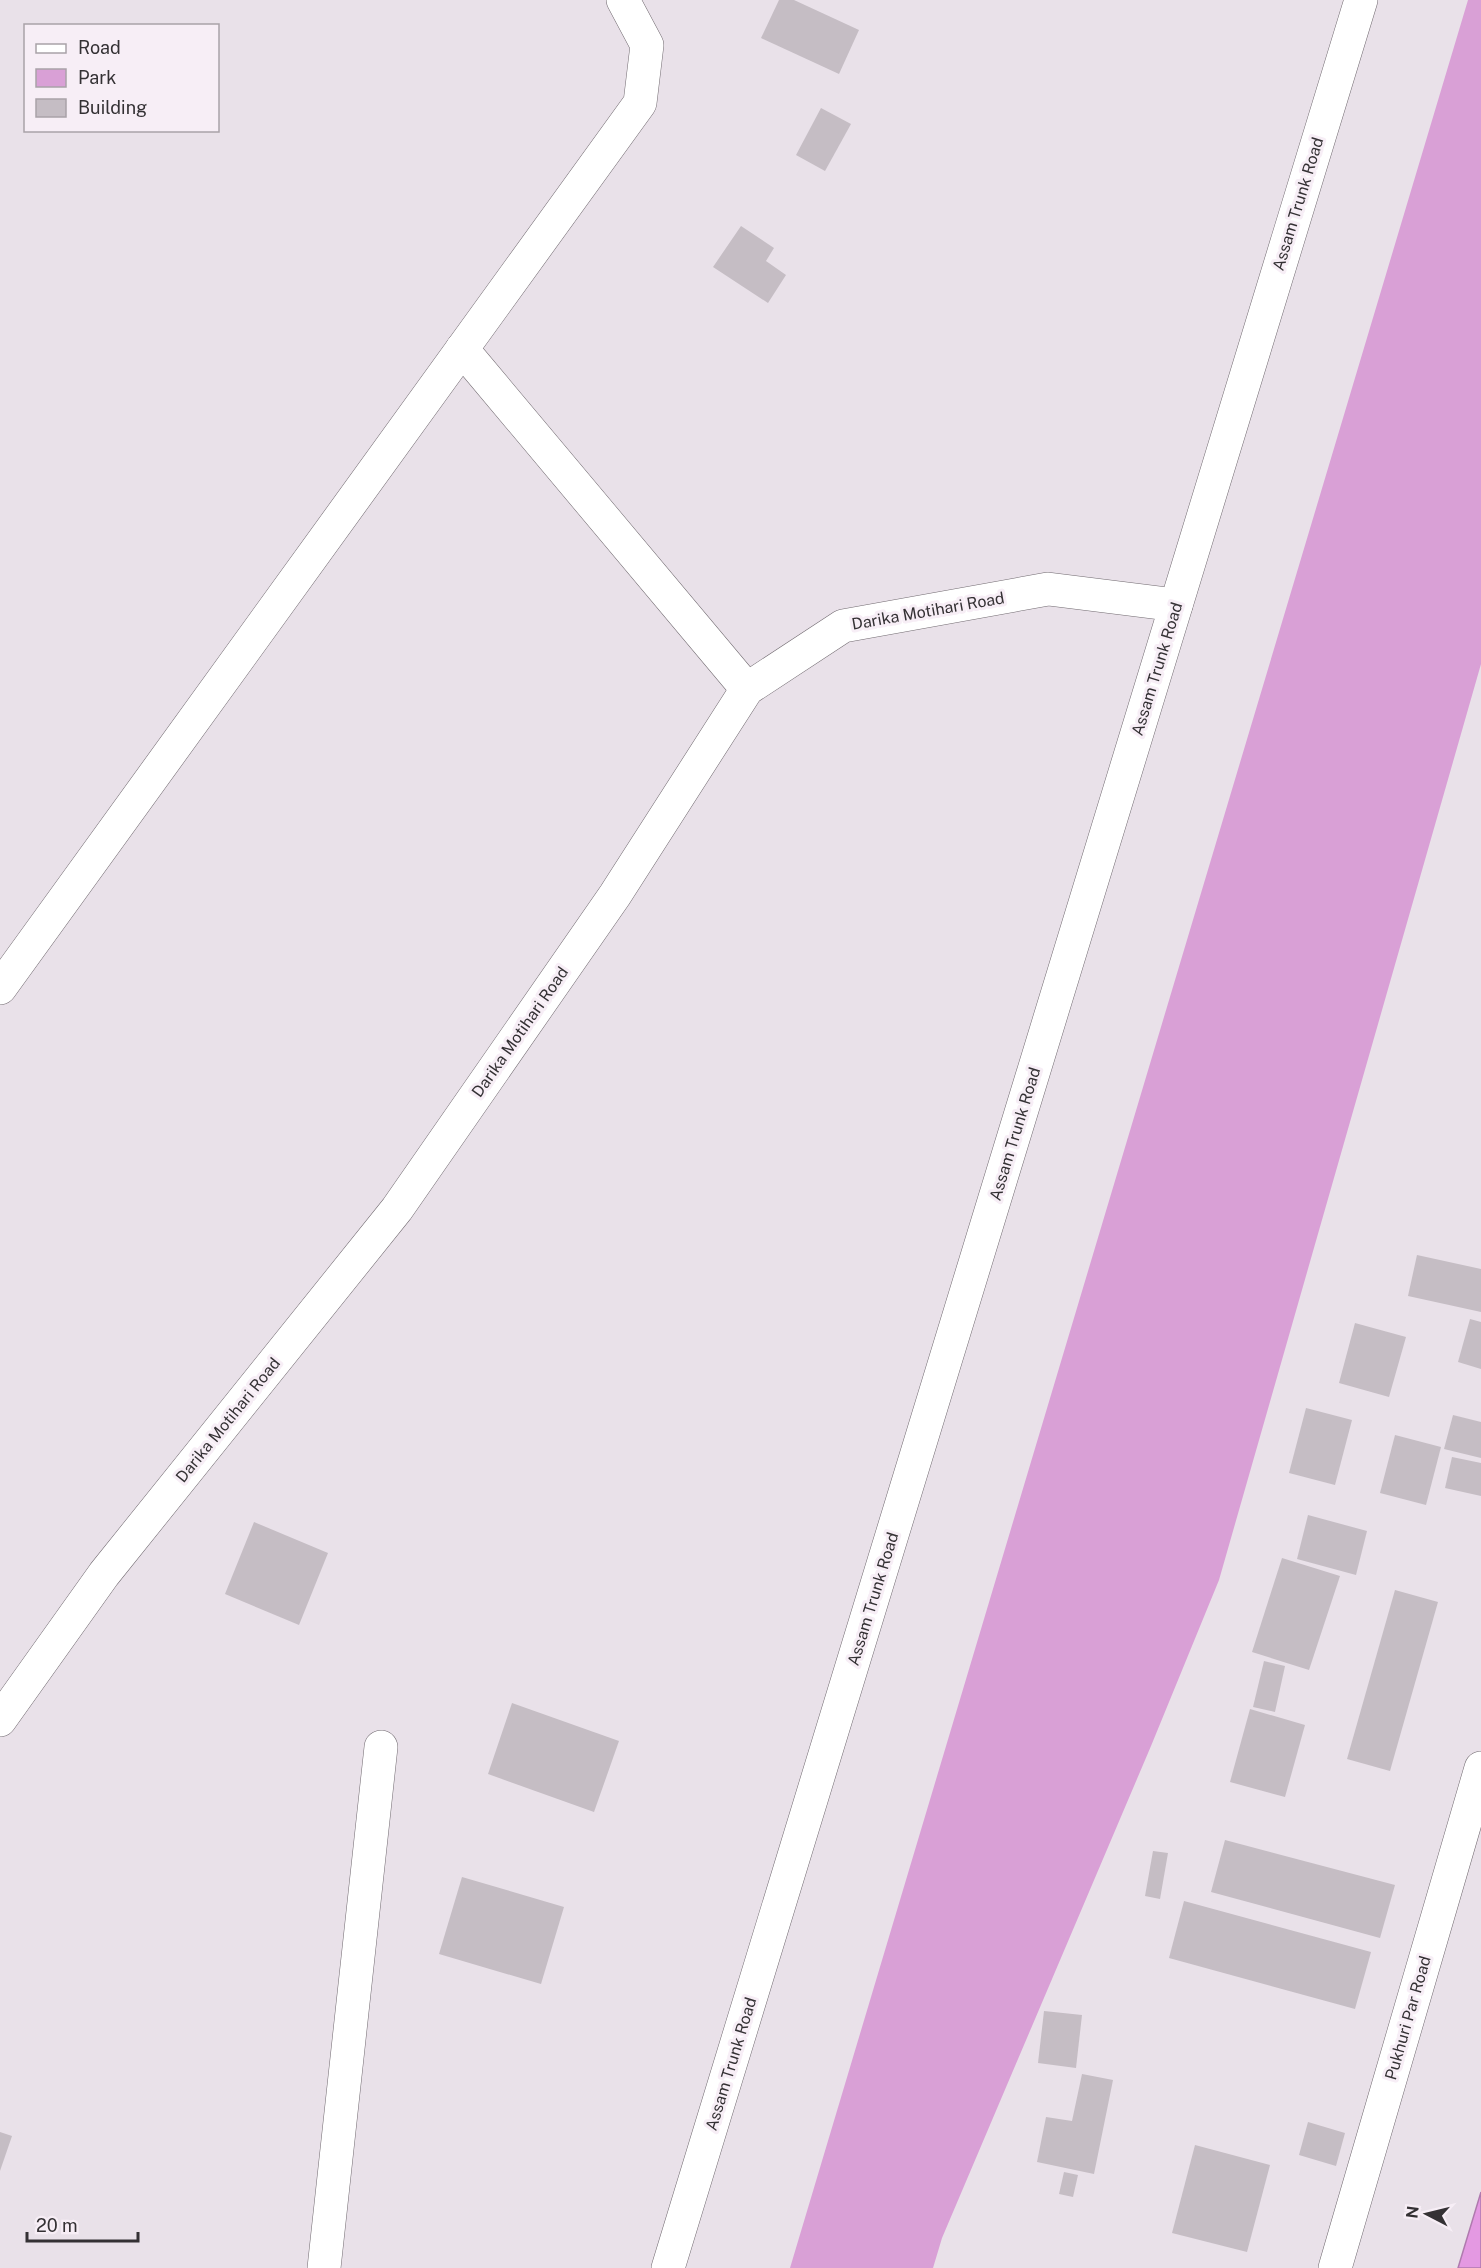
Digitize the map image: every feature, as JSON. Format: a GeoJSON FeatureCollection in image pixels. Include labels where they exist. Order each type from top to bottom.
{"type":"FeatureCollection","features":[{"type":"Feature","properties":{"kind":"main road"},"geometry":{"type":"LineString","coordinates":[[0,988],[640,103],[648,45],[623,0]]}},
{"type":"Feature","properties":{"kind":"main road","name":"Assam Trunk Road"},"geometry":{"type":"LineString","coordinates":[[668,2268],[1361,0]]}},
{"type":"Feature","properties":{"kind":"main road"},"geometry":{"type":"LineString","coordinates":[[462,349],[747,689]]}},
{"type":"Feature","properties":{"kind":"main road","name":"Darika Motihari Road"},"geometry":{"type":"LineString","coordinates":[[0,1720],[104,1574],[397,1209],[615,895],[747,689],[843,626],[1048,589],[1176,605]]}},
{"type":"Feature","properties":{"kind":"main road"},"geometry":{"type":"LineString","coordinates":[[324,2268],[381,1747]]}},
{"type":"Feature","properties":{"kind":"main road","name":"Pukhuri Par Road"},"geometry":{"type":"LineString","coordinates":[[1335,2268],[1481,1768]]}},
{"type":"Feature","properties":{"kind":"green space"},"geometry":{"type":"Polygon","coordinates":[[[1468,0],[1481,0],[1481,664],[1219,1580],[942,2238],[933,2268],[790,2268],[1468,0]]]}},
{"type":"Feature","properties":{"kind":"shaded area"},"geometry":{"type":"Polygon","coordinates":[[[1481,2192],[1481,2268],[1458,2268],[1481,2192]]]}},
{"type":"Feature","properties":{"kind":"building"},"geometry":{"type":"Polygon","coordinates":[[[779,0],[794,0],[859,30],[839,74],[761,38],[779,0]]]}},
{"type":"Feature","properties":{"kind":"building"},"geometry":{"type":"Polygon","coordinates":[[[821,108],[851,124],[825,171],[796,155],[821,108]]]}},
{"type":"Feature","properties":{"kind":"building"},"geometry":{"type":"Polygon","coordinates":[[[741,226],[774,248],[766,261],[786,275],[768,303],[713,267],[741,226]]]}},
{"type":"Feature","properties":{"kind":"building"},"geometry":{"type":"Polygon","coordinates":[[[1417,1255],[1481,1269],[1481,1312],[1408,1296],[1417,1255]]]}},
{"type":"Feature","properties":{"kind":"building"},"geometry":{"type":"Polygon","coordinates":[[[1470,1319],[1481,1322],[1481,1369],[1458,1362],[1470,1319]]]}},
{"type":"Feature","properties":{"kind":"building"},"geometry":{"type":"Polygon","coordinates":[[[1355,1323],[1406,1337],[1389,1397],[1339,1383],[1355,1323]]]}},
{"type":"Feature","properties":{"kind":"building"},"geometry":{"type":"Polygon","coordinates":[[[1306,1408],[1352,1420],[1335,1485],[1289,1473],[1306,1408]]]}},
{"type":"Feature","properties":{"kind":"building"},"geometry":{"type":"Polygon","coordinates":[[[1453,1415],[1481,1422],[1481,1458],[1444,1449],[1453,1415]]]}},
{"type":"Feature","properties":{"kind":"building"},"geometry":{"type":"Polygon","coordinates":[[[1395,1435],[1441,1447],[1426,1505],[1380,1493],[1395,1435]]]}},
{"type":"Feature","properties":{"kind":"building"},"geometry":{"type":"Polygon","coordinates":[[[1452,1457],[1481,1463],[1481,1496],[1445,1488],[1452,1457]]]}},
{"type":"Feature","properties":{"kind":"building"},"geometry":{"type":"Polygon","coordinates":[[[1308,1515],[1367,1531],[1356,1575],[1297,1559],[1308,1515]]]}},
{"type":"Feature","properties":{"kind":"building"},"geometry":{"type":"Polygon","coordinates":[[[254,1522],[328,1553],[299,1625],[225,1594],[254,1522]]]}},
{"type":"Feature","properties":{"kind":"building"},"geometry":{"type":"Polygon","coordinates":[[[1282,1558],[1340,1576],[1309,1670],[1252,1652],[1282,1558]]]}},
{"type":"Feature","properties":{"kind":"building"},"geometry":{"type":"Polygon","coordinates":[[[1395,1590],[1438,1602],[1390,1771],[1347,1759],[1395,1590]]]}},
{"type":"Feature","properties":{"kind":"building"},"geometry":{"type":"Polygon","coordinates":[[[1264,1661],[1285,1666],[1275,1712],[1253,1707],[1264,1661]]]}},
{"type":"Feature","properties":{"kind":"building"},"geometry":{"type":"Polygon","coordinates":[[[512,1703],[619,1741],[594,1812],[488,1774],[512,1703]]]}},
{"type":"Feature","properties":{"kind":"building"},"geometry":{"type":"Polygon","coordinates":[[[1250,1709],[1305,1725],[1285,1797],[1230,1782],[1250,1709]]]}},
{"type":"Feature","properties":{"kind":"building"},"geometry":{"type":"Polygon","coordinates":[[[1225,1840],[1395,1885],[1380,1938],[1211,1892],[1225,1840]]]}},
{"type":"Feature","properties":{"kind":"building"},"geometry":{"type":"Polygon","coordinates":[[[1153,1851],[1168,1853],[1160,1899],[1145,1896],[1153,1851]]]}},
{"type":"Feature","properties":{"kind":"building"},"geometry":{"type":"Polygon","coordinates":[[[462,1877],[564,1907],[541,1984],[439,1954],[462,1877]]]}},
{"type":"Feature","properties":{"kind":"building"},"geometry":{"type":"Polygon","coordinates":[[[1184,1901],[1371,1952],[1355,2009],[1169,1958],[1184,1901]]]}},
{"type":"Feature","properties":{"kind":"building"},"geometry":{"type":"Polygon","coordinates":[[[1044,2011],[1082,2015],[1076,2068],[1038,2063],[1044,2011]]]}},
{"type":"Feature","properties":{"kind":"building"},"geometry":{"type":"Polygon","coordinates":[[[1082,2074],[1113,2080],[1094,2174],[1037,2162],[1046,2117],[1072,2121],[1082,2074]]]}},
{"type":"Feature","properties":{"kind":"building"},"geometry":{"type":"Polygon","coordinates":[[[1308,2122],[1345,2133],[1336,2166],[1299,2155],[1308,2122]]]}},
{"type":"Feature","properties":{"kind":"building"},"geometry":{"type":"Polygon","coordinates":[[[0,2132],[12,2136],[0,2171],[0,2132]]]}},
{"type":"Feature","properties":{"kind":"building"},"geometry":{"type":"Polygon","coordinates":[[[1195,2145],[1270,2165],[1247,2252],[1172,2233],[1195,2145]]]}},
{"type":"Feature","properties":{"kind":"building"},"geometry":{"type":"Polygon","coordinates":[[[1064,2172],[1078,2175],[1073,2197],[1059,2194],[1064,2172]]]}}]}
